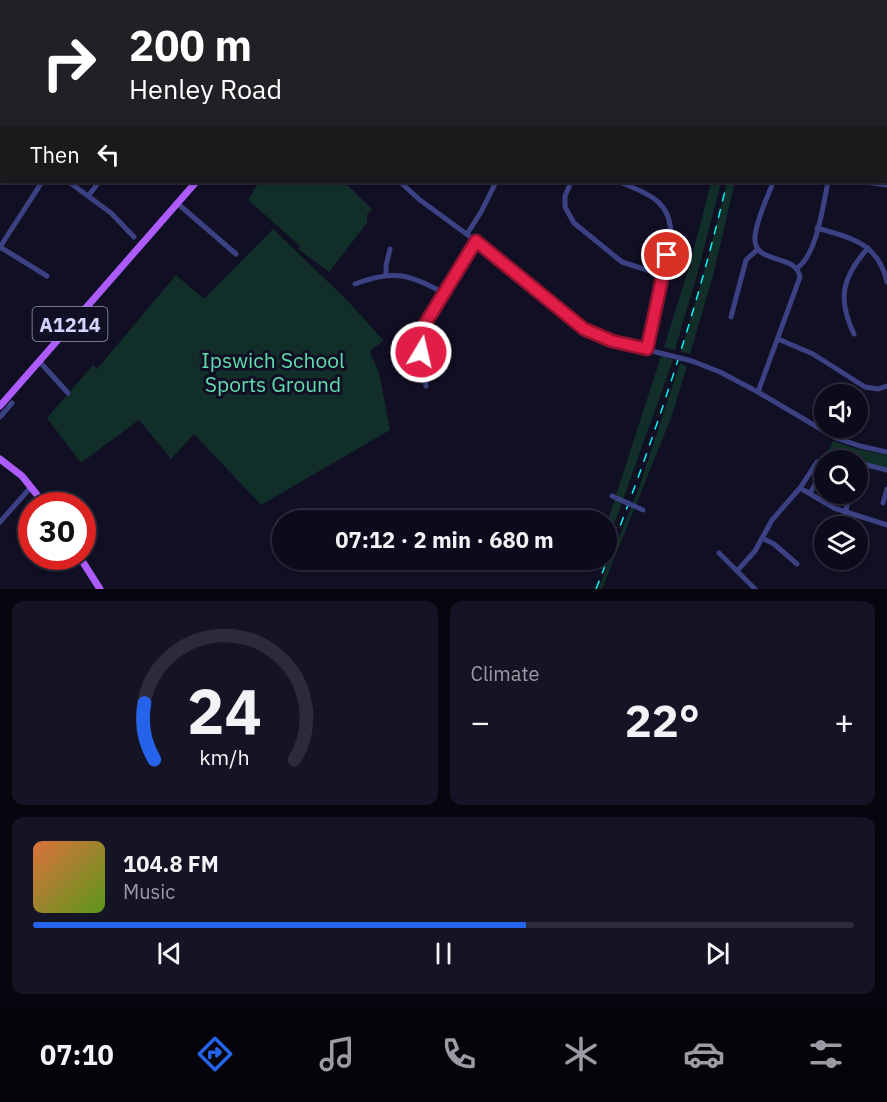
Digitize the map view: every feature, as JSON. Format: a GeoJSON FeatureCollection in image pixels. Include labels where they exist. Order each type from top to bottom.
{"type":"FeatureCollection","features":[{"type":"Feature","properties":{"kind":"main road","name":"A1214"},"geometry":{"type":"LineString","coordinates":[[7,403],[39,361],[195,183]]}},
{"type":"Feature","properties":{"kind":"main road"},"geometry":{"type":"LineString","coordinates":[[0,459],[22,476],[35,492]]}},
{"type":"Feature","properties":{"kind":"main road"},"geometry":{"type":"LineString","coordinates":[[88,570],[100,589]]}},
{"type":"Feature","properties":{"kind":"street"},"geometry":{"type":"LineString","coordinates":[[41,183],[0,247],[47,276]]}},
{"type":"Feature","properties":{"kind":"street"},"geometry":{"type":"LineString","coordinates":[[71,183],[111,213],[134,237]]}},
{"type":"Feature","properties":{"kind":"street"},"geometry":{"type":"LineString","coordinates":[[89,195],[98,183]]}},
{"type":"Feature","properties":{"kind":"street"},"geometry":{"type":"LineString","coordinates":[[401,183],[584,329],[612,341],[692,361],[720,372],[836,438],[887,452]]}},
{"type":"Feature","properties":{"kind":"street"},"geometry":{"type":"LineString","coordinates":[[467,234],[496,183]]}},
{"type":"Feature","properties":{"kind":"street"},"geometry":{"type":"LineString","coordinates":[[571,183],[565,207],[574,223],[622,262],[663,275]]}},
{"type":"Feature","properties":{"kind":"street"},"geometry":{"type":"LineString","coordinates":[[622,183],[653,196],[670,219],[671,234],[647,349]]}},
{"type":"Feature","properties":{"kind":"street"},"geometry":{"type":"LineString","coordinates":[[758,392],[799,283],[800,274],[797,268],[788,262],[765,255],[758,249],[755,236],[773,183]]}},
{"type":"Feature","properties":{"kind":"street"},"geometry":{"type":"LineString","coordinates":[[797,268],[807,259],[818,228],[828,183]]}},
{"type":"Feature","properties":{"kind":"street"},"geometry":{"type":"LineString","coordinates":[[177,203],[236,254]]}},
{"type":"Feature","properties":{"kind":"street"},"geometry":{"type":"LineString","coordinates":[[818,228],[853,239],[868,248],[882,265],[887,282]]}},
{"type":"Feature","properties":{"kind":"street"},"geometry":{"type":"LineString","coordinates":[[426,386],[421,348],[425,324],[476,241]]}},
{"type":"Feature","properties":{"kind":"street"},"geometry":{"type":"LineString","coordinates":[[854,334],[845,311],[845,286],[851,270],[868,248]]}},
{"type":"Feature","properties":{"kind":"street"},"geometry":{"type":"LineString","coordinates":[[386,274],[390,249]]}},
{"type":"Feature","properties":{"kind":"street"},"geometry":{"type":"LineString","coordinates":[[731,317],[746,261],[758,249]]}},
{"type":"Feature","properties":{"kind":"street"},"geometry":{"type":"LineString","coordinates":[[355,284],[386,274],[424,282],[443,293]]}},
{"type":"Feature","properties":{"kind":"street"},"geometry":{"type":"LineString","coordinates":[[79,315],[98,332],[104,332]]}},
{"type":"Feature","properties":{"kind":"street"},"geometry":{"type":"LineString","coordinates":[[778,339],[813,354],[865,387],[878,389],[887,386]]}},
{"type":"Feature","properties":{"kind":"street"},"geometry":{"type":"LineString","coordinates":[[39,361],[68,393]]}},
{"type":"Feature","properties":{"kind":"street"},"geometry":{"type":"LineString","coordinates":[[0,417],[7,403]]}},
{"type":"Feature","properties":{"kind":"street"},"geometry":{"type":"LineString","coordinates":[[737,571],[755,551],[772,520],[800,488],[814,467]]}},
{"type":"Feature","properties":{"kind":"street"},"geometry":{"type":"LineString","coordinates":[[868,467],[887,470]]}},
{"type":"Feature","properties":{"kind":"street"},"geometry":{"type":"LineString","coordinates":[[810,493],[814,486]]}},
{"type":"Feature","properties":{"kind":"street"},"geometry":{"type":"LineString","coordinates":[[0,522],[31,487]]}},
{"type":"Feature","properties":{"kind":"street"},"geometry":{"type":"LineString","coordinates":[[800,488],[845,513],[887,525]]}},
{"type":"Feature","properties":{"kind":"street"},"geometry":{"type":"LineString","coordinates":[[883,503],[887,489]]}},
{"type":"Feature","properties":{"kind":"street"},"geometry":{"type":"LineString","coordinates":[[612,496],[643,510]]}},
{"type":"Feature","properties":{"kind":"street"},"geometry":{"type":"LineString","coordinates":[[845,513],[847,504]]}},
{"type":"Feature","properties":{"kind":"street"},"geometry":{"type":"LineString","coordinates":[[762,538],[774,544],[797,564]]}},
{"type":"Feature","properties":{"kind":"street"},"geometry":{"type":"LineString","coordinates":[[718,553],[755,589]]}},
{"type":"Feature","properties":{"kind":"green space"},"geometry":{"type":"Polygon","coordinates":[[[258,183],[345,183],[372,209],[367,215],[367,223],[329,272],[298,249],[300,246],[248,200],[258,183]]]}},
{"type":"Feature","properties":{"kind":"green space"},"geometry":{"type":"Polygon","coordinates":[[[711,183],[721,183],[675,350],[664,347],[690,264],[711,183]]]}},
{"type":"Feature","properties":{"kind":"green space"},"geometry":{"type":"Polygon","coordinates":[[[727,183],[735,183],[713,276],[690,354],[681,352],[727,183]]]}},
{"type":"Feature","properties":{"kind":"green space","name":"Ipswich School Sports Ground"},"geometry":{"type":"Polygon","coordinates":[[[273,229],[346,299],[384,341],[373,348],[370,353],[379,372],[390,430],[261,505],[194,434],[171,459],[139,420],[81,463],[47,418],[93,365],[97,369],[176,275],[204,299],[273,229]]]}},
{"type":"Feature","properties":{"kind":"green space"},"geometry":{"type":"Polygon","coordinates":[[[661,356],[673,360],[617,516],[617,510],[611,510],[661,356]]]}},
{"type":"Feature","properties":{"kind":"green space"},"geometry":{"type":"Polygon","coordinates":[[[680,363],[687,366],[671,418],[617,552],[617,542],[639,488],[680,363]]]}},
{"type":"Feature","properties":{"kind":"green space"},"geometry":{"type":"Polygon","coordinates":[[[833,441],[863,450],[828,450],[833,441]]]}},
{"type":"Feature","properties":{"kind":"green space"},"geometry":{"type":"Polygon","coordinates":[[[868,451],[887,455],[887,469],[868,464],[868,451]]]}},
{"type":"Feature","properties":{"kind":"green space"},"geometry":{"type":"Polygon","coordinates":[[[606,570],[610,570],[602,589],[598,589],[606,570]]]}},
{"type":"Feature","properties":{"kind":"railway"},"geometry":{"type":"LineString","coordinates":[[596,589],[669,388],[700,286],[727,183]]}},
{"type":"Feature","properties":{"kind":"route"},"geometry":{"type":"LineString","coordinates":[[421,352],[425,324],[476,241],[584,329],[599,337],[647,349],[667,255]]}}]}
